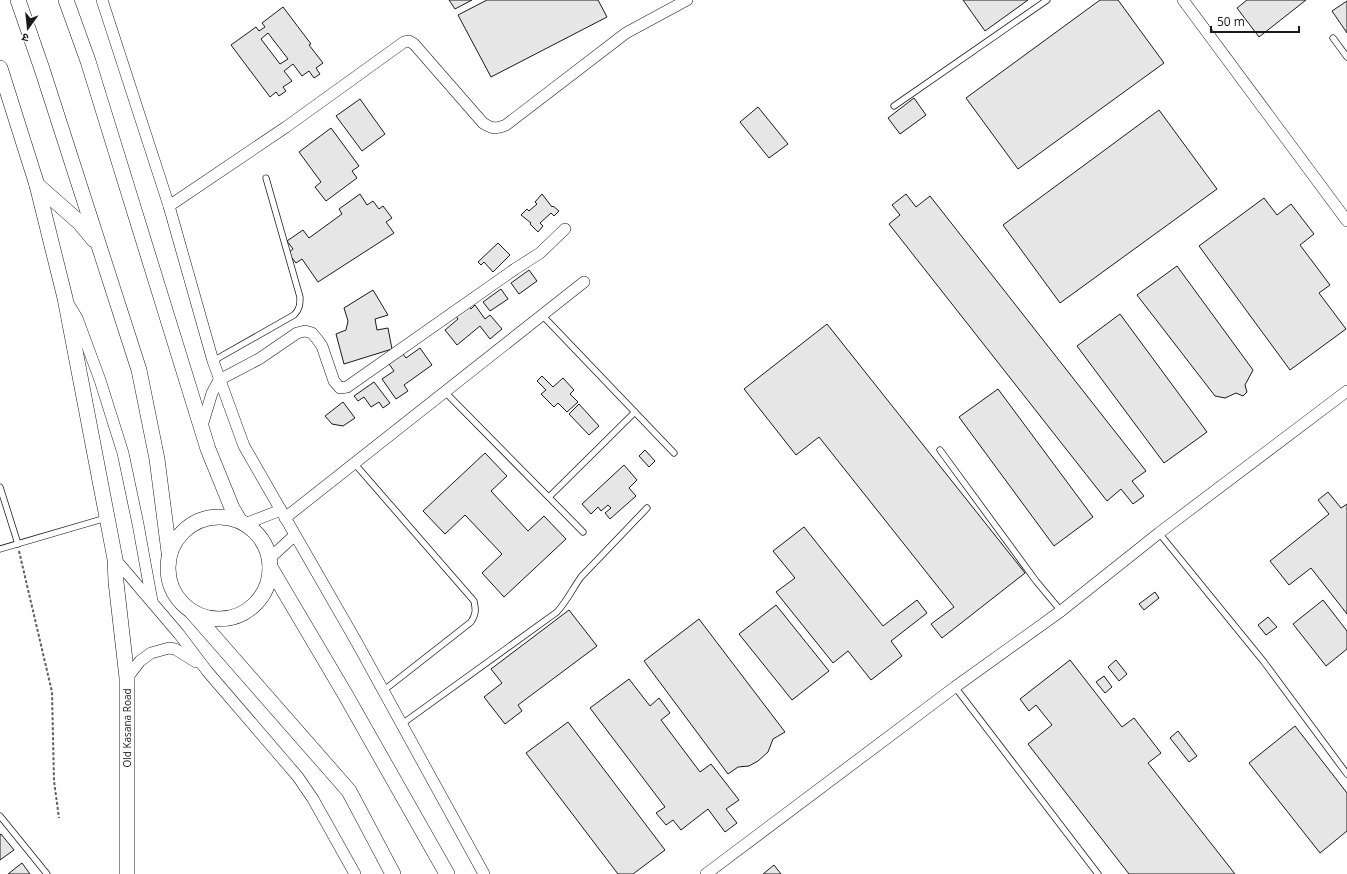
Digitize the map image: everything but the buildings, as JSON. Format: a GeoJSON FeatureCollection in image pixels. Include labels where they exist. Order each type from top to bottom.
{"type":"FeatureCollection","features":[{"type":"Feature","properties":{"kind":"main road"},"geometry":{"type":"LineString","coordinates":[[18,0],[140,370],[157,459],[169,552]]}},
{"type":"Feature","properties":{"kind":"main road"},"geometry":{"type":"LineString","coordinates":[[66,0],[88,61],[208,449],[232,508],[242,522],[261,537],[270,563],[447,874]]}},
{"type":"Feature","properties":{"kind":"main road","name":"Old Kasana Road"},"geometry":{"type":"LineString","coordinates":[[0,68],[37,185],[65,298],[115,559],[116,582],[127,678],[127,874]]}},
{"type":"Feature","properties":{"kind":"main road"},"geometry":{"type":"LineString","coordinates":[[37,185],[79,222],[99,245]]}},
{"type":"Feature","properties":{"kind":"main road"},"geometry":{"type":"LineString","coordinates":[[242,522],[218,516],[196,521],[175,539],[169,552],[166,565],[174,595],[193,613],[257,688],[349,791],[394,874]]}},
{"type":"Feature","properties":{"kind":"main road"},"geometry":{"type":"LineString","coordinates":[[193,613],[223,620],[247,612],[264,593],[270,577],[270,563]]}},
{"type":"Feature","properties":{"kind":"street"},"geometry":{"type":"LineString","coordinates":[[102,0],[169,206],[219,380],[244,446],[402,724],[484,874]]}},
{"type":"Feature","properties":{"kind":"street"},"geometry":{"type":"LineString","coordinates":[[169,206],[286,127],[404,42],[409,41],[414,44],[483,123],[490,128],[497,129],[506,125],[626,33],[687,0]]}},
{"type":"Feature","properties":{"kind":"street"},"geometry":{"type":"LineString","coordinates":[[1183,0],[1347,221]]}},
{"type":"Feature","properties":{"kind":"street"},"geometry":{"type":"LineString","coordinates":[[202,426],[212,393],[219,380],[259,359],[297,333],[305,331],[312,333],[322,346],[334,381],[340,388],[346,387],[540,253],[565,229]]}},
{"type":"Feature","properties":{"kind":"street"},"geometry":{"type":"LineString","coordinates":[[242,522],[283,514],[354,463],[584,282]]}},
{"type":"Feature","properties":{"kind":"street"},"geometry":{"type":"LineString","coordinates":[[65,298],[78,318],[100,380],[123,453],[152,602]]}},
{"type":"Feature","properties":{"kind":"street"},"geometry":{"type":"LineString","coordinates":[[706,874],[955,687],[1061,611],[1159,533],[1347,391]]}},
{"type":"Feature","properties":{"kind":"street"},"geometry":{"type":"LineString","coordinates":[[270,563],[294,535]]}},
{"type":"Feature","properties":{"kind":"street"},"geometry":{"type":"LineString","coordinates":[[115,559],[179,634],[207,671],[298,778],[317,805],[355,874]]}},
{"type":"Feature","properties":{"kind":"street"},"geometry":{"type":"LineString","coordinates":[[127,678],[140,661],[151,653],[169,648],[176,649],[184,653],[207,671]]}},
{"type":"Feature","properties":{"kind":"lane"},"geometry":{"type":"LineString","coordinates":[[894,106],[1047,0]]}},
{"type":"Feature","properties":{"kind":"lane"},"geometry":{"type":"LineString","coordinates":[[1333,38],[1347,57]]}},
{"type":"Feature","properties":{"kind":"lane"},"geometry":{"type":"LineString","coordinates":[[213,361],[294,315],[298,311],[300,305],[300,297],[266,178]]}},
{"type":"Feature","properties":{"kind":"lane"},"geometry":{"type":"LineString","coordinates":[[542,315],[674,453]]}},
{"type":"Feature","properties":{"kind":"lane"},"geometry":{"type":"LineString","coordinates":[[445,392],[584,532]]}},
{"type":"Feature","properties":{"kind":"lane"},"geometry":{"type":"LineString","coordinates":[[549,497],[635,412]]}},
{"type":"Feature","properties":{"kind":"lane"},"geometry":{"type":"LineString","coordinates":[[940,450],[1036,581],[1061,611]]}},
{"type":"Feature","properties":{"kind":"lane"},"geometry":{"type":"LineString","coordinates":[[354,463],[474,601],[476,608],[475,615],[471,622],[383,691]]}},
{"type":"Feature","properties":{"kind":"lane"},"geometry":{"type":"LineString","coordinates":[[0,487],[18,544]]}},
{"type":"Feature","properties":{"kind":"lane"},"geometry":{"type":"LineString","coordinates":[[402,724],[557,612],[565,603],[574,586],[581,577],[647,508]]}},
{"type":"Feature","properties":{"kind":"lane"},"geometry":{"type":"LineString","coordinates":[[0,549],[106,518]]}},
{"type":"Feature","properties":{"kind":"lane"},"geometry":{"type":"LineString","coordinates":[[1159,533],[1264,662],[1347,774]]}},
{"type":"Feature","properties":{"kind":"lane"},"geometry":{"type":"LineString","coordinates":[[955,687],[1098,874]]}},
{"type":"Feature","properties":{"kind":"lane"},"geometry":{"type":"LineString","coordinates":[[0,816],[47,874]]}},
{"type":"Feature","properties":{"kind":"path"},"geometry":{"type":"LineString","coordinates":[[18,544],[52,692],[54,781],[59,818]]}}]}
